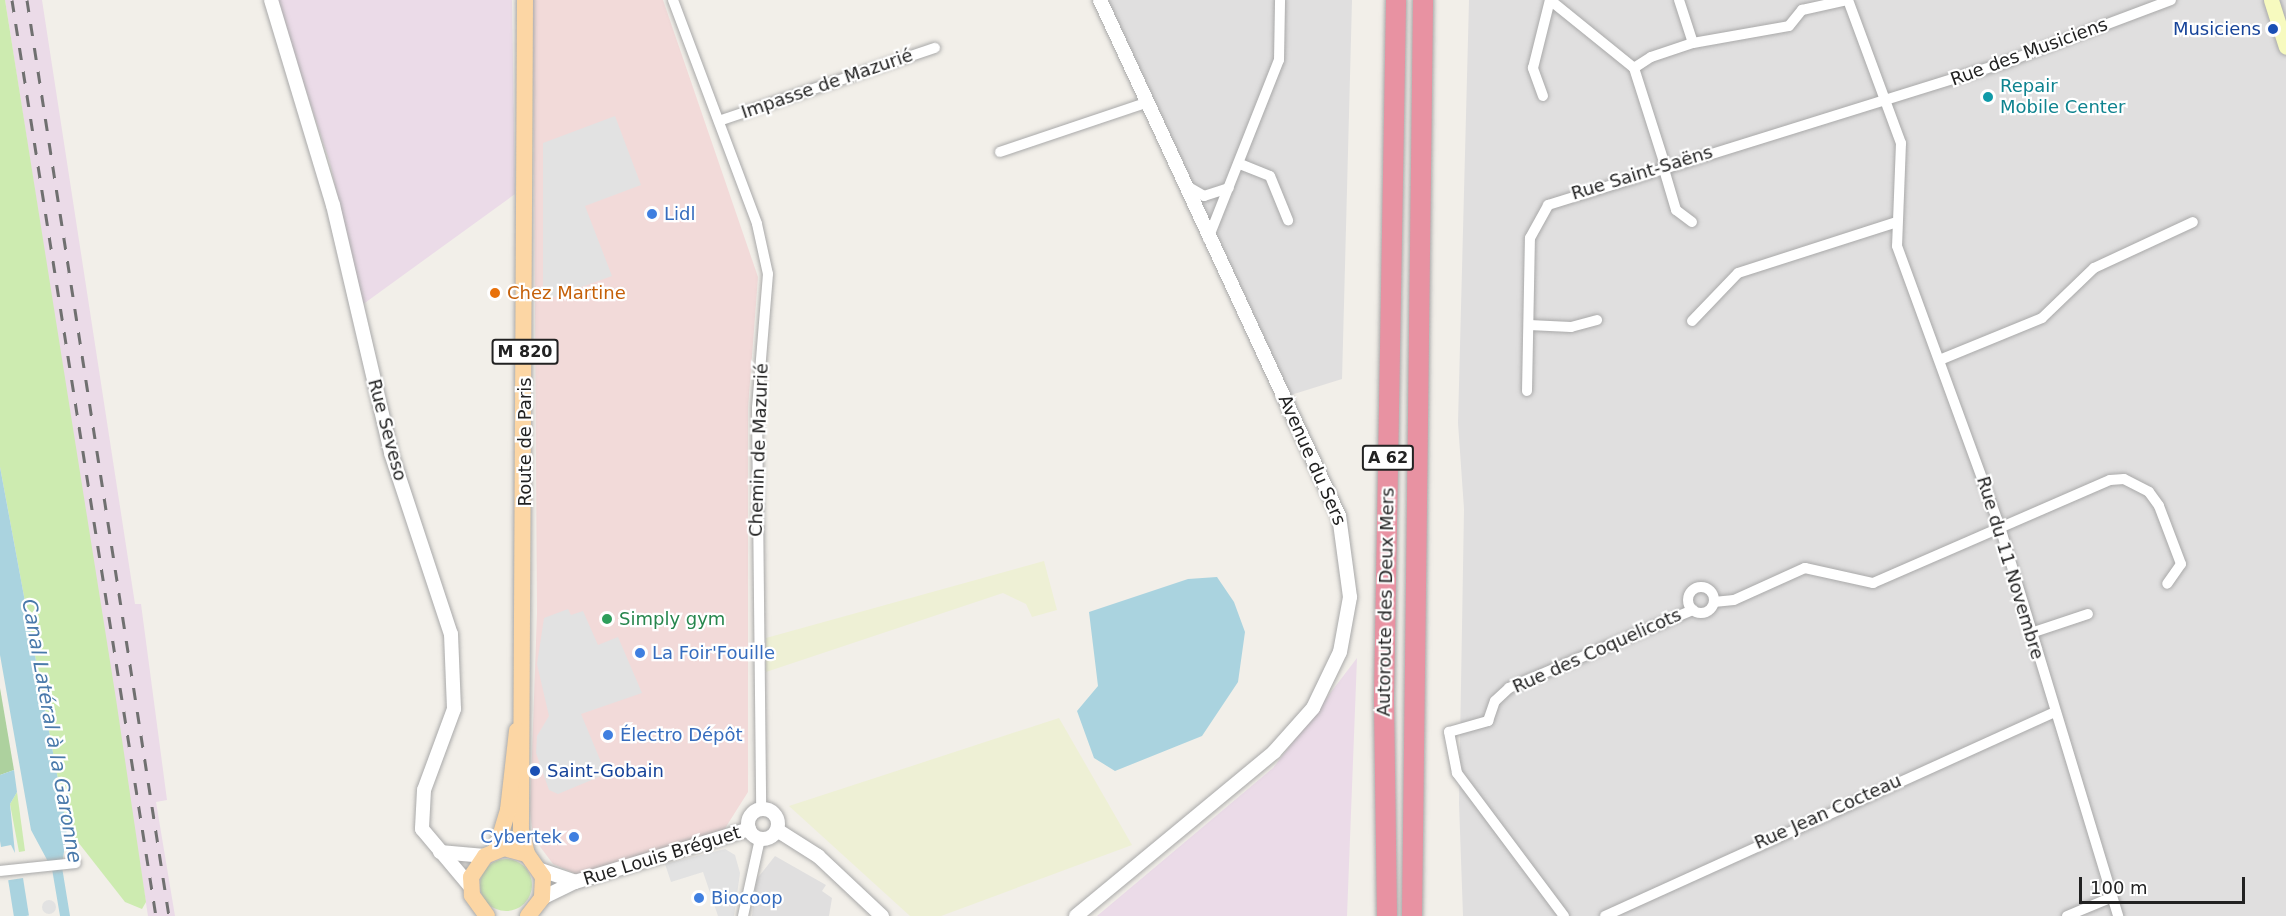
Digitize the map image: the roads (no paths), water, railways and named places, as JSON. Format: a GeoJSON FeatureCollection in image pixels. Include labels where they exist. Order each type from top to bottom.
{"type":"FeatureCollection","features":[{"type":"Feature","properties":{"kind":"highway","name":"Autoroute des Deux Mers"},"geometry":{"type":"LineString","coordinates":[[1387,916],[1384,697],[1396,0]]}},
{"type":"Feature","properties":{"kind":"highway","name":"Autoroute des Deux Mers"},"geometry":{"type":"LineString","coordinates":[[1412,916],[1423,0]]}},
{"type":"Feature","properties":{"kind":"main road","name":"Route de Paris"},"geometry":{"type":"LineString","coordinates":[[525,0],[521,830],[527,854]]}},
{"type":"Feature","properties":{"kind":"main road"},"geometry":{"type":"LineString","coordinates":[[2271,0],[2286,47]]}},
{"type":"Feature","properties":{"kind":"main road","name":"Route de Paris"},"geometry":{"type":"LineString","coordinates":[[470,886],[490,853],[508,810],[522,704]]}},
{"type":"Feature","properties":{"kind":"main road"},"geometry":{"type":"LineString","coordinates":[[490,853],[527,854],[541,870],[542,898],[528,916]]}},
{"type":"Feature","properties":{"kind":"main road"},"geometry":{"type":"LineString","coordinates":[[470,886],[476,904],[487,916]]}},
{"type":"Feature","properties":{"kind":"street","name":"Rue Seveso"},"geometry":{"type":"LineString","coordinates":[[271,0],[333,205],[391,453],[451,634],[454,709],[421,804],[425,838],[470,886]]}},
{"type":"Feature","properties":{"kind":"street","name":"Chemin de Mazurié"},"geometry":{"type":"LineString","coordinates":[[674,0],[760,233],[770,294],[757,408],[761,809]]}},
{"type":"Feature","properties":{"kind":"street","name":"Avenue du Sers"},"geometry":{"type":"LineString","coordinates":[[1076,916],[1274,752],[1313,708],[1337,660],[1347,622],[1350,571],[1340,516],[1208,238],[1100,0]]}},
{"type":"Feature","properties":{"kind":"street"},"geometry":{"type":"LineString","coordinates":[[1208,238],[1240,164],[1279,60],[1280,0]]}},
{"type":"Feature","properties":{"kind":"street"},"geometry":{"type":"LineString","coordinates":[[1543,96],[1533,68],[1550,0],[1634,68],[1676,210],[1692,222]]}},
{"type":"Feature","properties":{"kind":"street"},"geometry":{"type":"LineString","coordinates":[[1679,0],[1693,44]]}},
{"type":"Feature","properties":{"kind":"street"},"geometry":{"type":"LineString","coordinates":[[1634,68],[1651,57],[1741,31],[1758,36],[1789,26],[1802,10],[1847,0]]}},
{"type":"Feature","properties":{"kind":"street","name":"Rue du 11 Novembre"},"geometry":{"type":"LineString","coordinates":[[1847,0],[1886,101],[1904,160],[1894,223],[1897,246],[1942,359],[2000,527],[2053,713],[2110,898],[2118,916]]}},
{"type":"Feature","properties":{"kind":"street","name":"Rue des Musiciens"},"geometry":{"type":"LineString","coordinates":[[1886,101],[2171,0]]}},
{"type":"Feature","properties":{"kind":"street","name":"Impasse de Mazurié"},"geometry":{"type":"LineString","coordinates":[[719,121],[935,48]]}},
{"type":"Feature","properties":{"kind":"street","name":"Rue Saint-Saëns"},"geometry":{"type":"LineString","coordinates":[[1527,391],[1530,238],[1536,219],[1565,196],[1886,101]]}},
{"type":"Feature","properties":{"kind":"street"},"geometry":{"type":"LineString","coordinates":[[1000,152],[1146,103]]}},
{"type":"Feature","properties":{"kind":"street"},"geometry":{"type":"LineString","coordinates":[[1240,164],[1270,176],[1288,220]]}},
{"type":"Feature","properties":{"kind":"street"},"geometry":{"type":"LineString","coordinates":[[1179,175],[1204,196],[1219,196],[1231,186]]}},
{"type":"Feature","properties":{"kind":"street"},"geometry":{"type":"LineString","coordinates":[[1942,359],[2042,318],[2094,268],[2193,222]]}},
{"type":"Feature","properties":{"kind":"street"},"geometry":{"type":"LineString","coordinates":[[1692,321],[1738,273],[1894,223]]}},
{"type":"Feature","properties":{"kind":"street"},"geometry":{"type":"LineString","coordinates":[[1528,325],[1571,327],[1597,320]]}},
{"type":"Feature","properties":{"kind":"street"},"geometry":{"type":"LineString","coordinates":[[1714,602],[1707,589],[1695,589],[1689,598],[1693,610],[1707,611],[1714,602],[1734,600],[1805,568],[1873,583],[2110,480],[2124,479],[2149,492],[2159,506],[2181,564],[2167,585]]}},
{"type":"Feature","properties":{"kind":"street","name":"Rue des Coquelicots"},"geometry":{"type":"LineString","coordinates":[[1564,916],[1456,774],[1449,732],[1488,721],[1495,701],[1509,688],[1693,610]]}},
{"type":"Feature","properties":{"kind":"street"},"geometry":{"type":"LineString","coordinates":[[2031,633],[2088,614]]}},
{"type":"Feature","properties":{"kind":"street","name":"Rue Jean Cocteau"},"geometry":{"type":"LineString","coordinates":[[1605,916],[2053,713]]}},
{"type":"Feature","properties":{"kind":"street"},"geometry":{"type":"LineString","coordinates":[[761,809],[775,815],[777,830],[818,856],[882,916]]}},
{"type":"Feature","properties":{"kind":"street","name":"Rue Louis Bréguet"},"geometry":{"type":"LineString","coordinates":[[749,829],[750,816],[761,809]]}},
{"type":"Feature","properties":{"kind":"street","name":"Rue Louis Bréguet"},"geometry":{"type":"LineString","coordinates":[[749,829],[760,839],[777,830]]}},
{"type":"Feature","properties":{"kind":"street","name":"Rue Louis Bréguet"},"geometry":{"type":"LineString","coordinates":[[542,898],[574,882],[749,829]]}},
{"type":"Feature","properties":{"kind":"street"},"geometry":{"type":"LineString","coordinates":[[743,916],[760,839]]}},
{"type":"Feature","properties":{"kind":"street"},"geometry":{"type":"LineString","coordinates":[[440,852],[490,853]]}},
{"type":"Feature","properties":{"kind":"street"},"geometry":{"type":"LineString","coordinates":[[3,872],[76,863]]}},
{"type":"Feature","properties":{"kind":"street","name":"Rue Louis Bréguet"},"geometry":{"type":"LineString","coordinates":[[541,870],[574,882]]}},
{"type":"Feature","properties":{"kind":"street"},"geometry":{"type":"LineString","coordinates":[[2067,916],[2110,898]]}},
{"type":"Feature","properties":{"kind":"water"},"geometry":{"type":"Polygon","coordinates":[[[0,467],[67,828],[62,867],[70,916],[60,916],[52,869],[31,830],[0,655],[0,467]]]}},
{"type":"Feature","properties":{"kind":"water"},"geometry":{"type":"Polygon","coordinates":[[[1217,577],[1234,602],[1245,632],[1238,682],[1202,736],[1115,771],[1094,758],[1077,711],[1098,686],[1089,612],[1188,579],[1217,577]]]}},
{"type":"Feature","properties":{"kind":"water"},"geometry":{"type":"Polygon","coordinates":[[[14,770],[17,792],[10,804],[15,853],[11,845],[1,847],[0,841],[0,775],[14,770]]]}},
{"type":"Feature","properties":{"kind":"water"},"geometry":{"type":"Polygon","coordinates":[[[23,878],[29,916],[14,916],[8,880],[23,878]]]}},
{"type":"Feature","properties":{"kind":"railway"},"geometry":{"type":"LineString","coordinates":[[12,0],[156,916]]}},
{"type":"Feature","properties":{"kind":"railway"},"geometry":{"type":"LineString","coordinates":[[27,0],[169,916]]}},
{"type":"Feature","properties":{"kind":"place","name":"Musiciens"},"geometry":{"type":"Point","coordinates":[2273,29]}},
{"type":"Feature","properties":{"kind":"place","name":"Repair Mobile Center"},"geometry":{"type":"Point","coordinates":[1988,97]}},
{"type":"Feature","properties":{"kind":"place","name":"Lidl"},"geometry":{"type":"Point","coordinates":[652,214]}},
{"type":"Feature","properties":{"kind":"place","name":"Chez Martine"},"geometry":{"type":"Point","coordinates":[495,293]}},
{"type":"Feature","properties":{"kind":"place","name":"Simply gym"},"geometry":{"type":"Point","coordinates":[607,619]}},
{"type":"Feature","properties":{"kind":"place","name":"La Foir'Fouille"},"geometry":{"type":"Point","coordinates":[640,653]}},
{"type":"Feature","properties":{"kind":"place","name":"Électro Dépôt"},"geometry":{"type":"Point","coordinates":[608,735]}},
{"type":"Feature","properties":{"kind":"place","name":"Saint-Gobain"},"geometry":{"type":"Point","coordinates":[535,771]}},
{"type":"Feature","properties":{"kind":"place","name":"Cybertek"},"geometry":{"type":"Point","coordinates":[574,837]}},
{"type":"Feature","properties":{"kind":"place","name":"Biocoop"},"geometry":{"type":"Point","coordinates":[699,898]}},
{"type":"Feature","properties":{"kind":"water label","name":"Canal Latéral à la Garonne"},"geometry":{"type":"Point","coordinates":[52,731]}}]}
